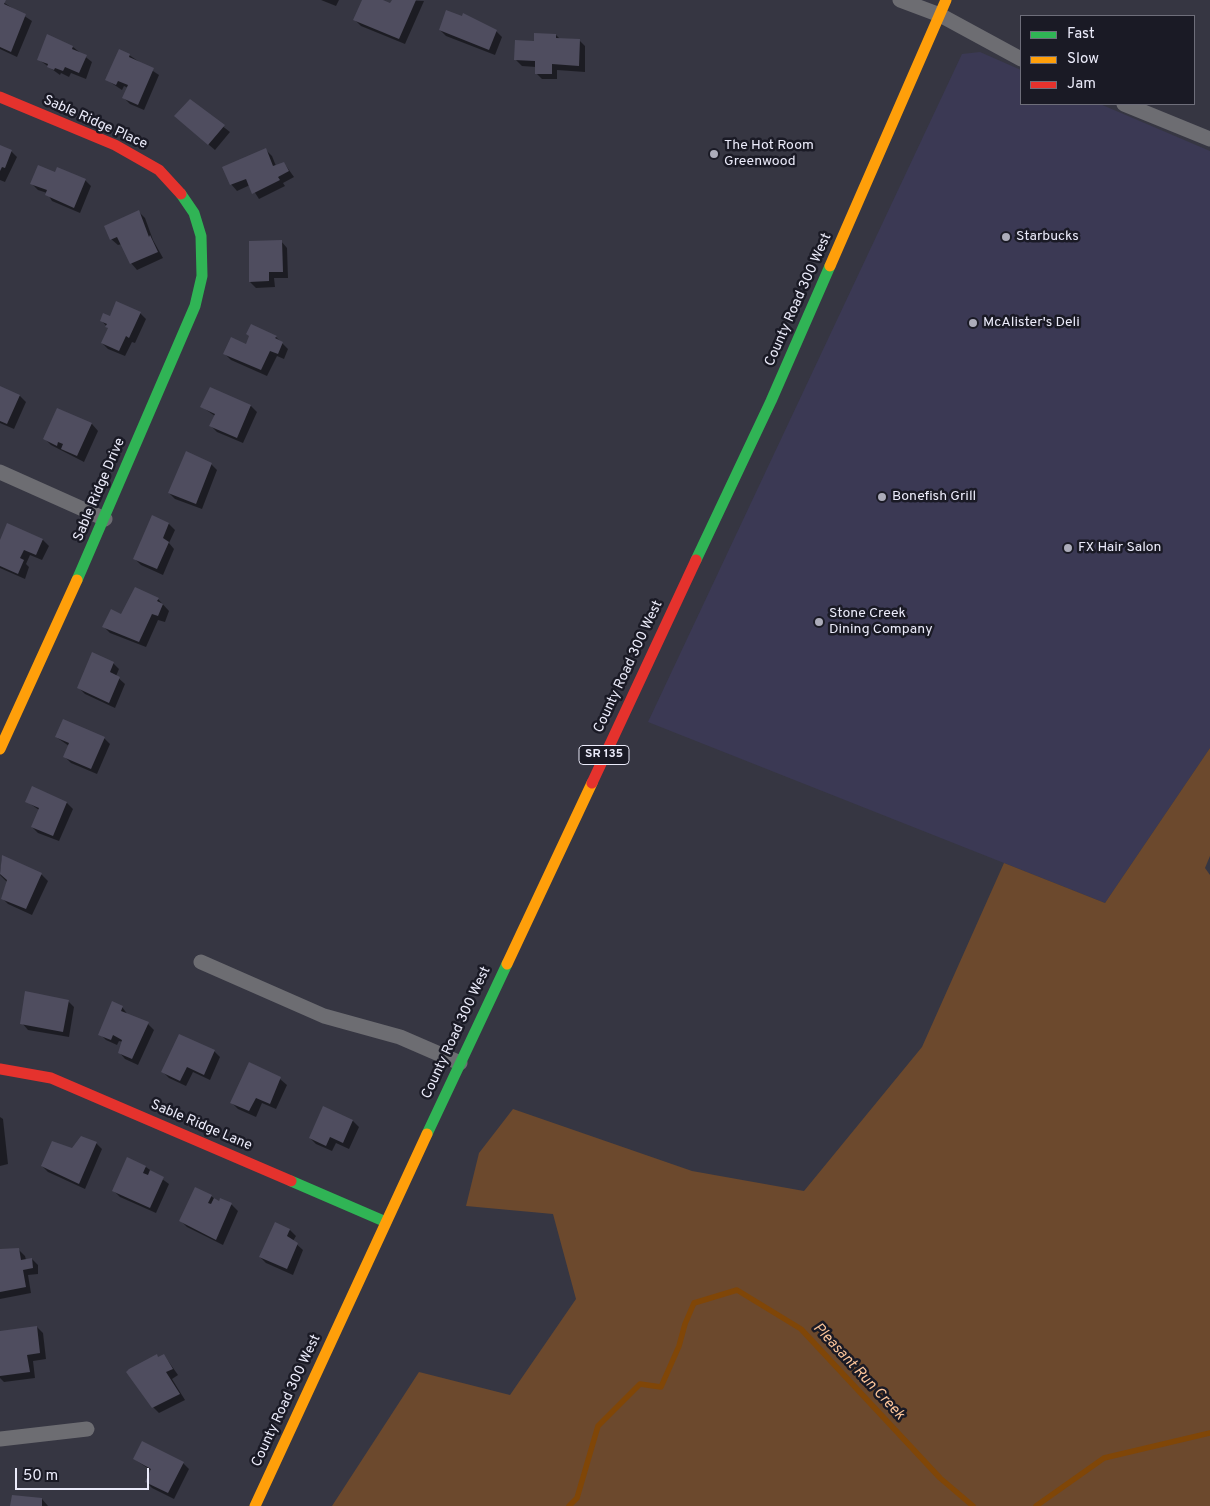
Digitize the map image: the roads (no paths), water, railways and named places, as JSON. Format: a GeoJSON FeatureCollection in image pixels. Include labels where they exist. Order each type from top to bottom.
{"type":"FeatureCollection","features":[{"type":"Feature","properties":{"kind":"main road","name":"County Road 300 West"},"geometry":{"type":"LineString","coordinates":[[255,1506],[460,1063],[763,418],[946,0]]}},
{"type":"Feature","properties":{"kind":"main road","name":"Sable Ridge Place"},"geometry":{"type":"LineString","coordinates":[[0,97],[115,145],[152,166],[174,184],[186,198],[194,213],[201,236]]}},
{"type":"Feature","properties":{"kind":"main road","name":"Sable Ridge Drive"},"geometry":{"type":"LineString","coordinates":[[0,749],[105,520],[195,306],[202,276],[203,254],[201,236]]}},
{"type":"Feature","properties":{"kind":"main road","name":"Sable Ridge Lane"},"geometry":{"type":"LineString","coordinates":[[0,1069],[51,1078],[386,1222]]}},
{"type":"Feature","properties":{"kind":"street"},"geometry":{"type":"LineString","coordinates":[[900,0],[940,15],[1020,57]]}},
{"type":"Feature","properties":{"kind":"street"},"geometry":{"type":"LineString","coordinates":[[1126,105],[1210,139]]}},
{"type":"Feature","properties":{"kind":"street"},"geometry":{"type":"LineString","coordinates":[[0,472],[105,520]]}},
{"type":"Feature","properties":{"kind":"street"},"geometry":{"type":"LineString","coordinates":[[201,962],[324,1016],[400,1037],[460,1063]]}},
{"type":"Feature","properties":{"kind":"street"},"geometry":{"type":"LineString","coordinates":[[0,1439],[87,1429]]}},
{"type":"Feature","properties":{"kind":"waterway","name":"Pleasant Run Creek"},"geometry":{"type":"LineString","coordinates":[[569,1506],[577,1498],[598,1426],[640,1384],[661,1387],[679,1346],[685,1324],[694,1303],[737,1290],[801,1329],[940,1478],[973,1506]]}},
{"type":"Feature","properties":{"kind":"waterway","name":"Pleasant Run Creek"},"geometry":{"type":"LineString","coordinates":[[1036,1506],[1104,1458],[1210,1433]]}},
{"type":"Feature","properties":{"kind":"place","name":"The Hot Room Greenwood"},"geometry":{"type":"Point","coordinates":[714,154]}},
{"type":"Feature","properties":{"kind":"place","name":"Starbucks"},"geometry":{"type":"Point","coordinates":[1006,237]}},
{"type":"Feature","properties":{"kind":"place","name":"McAlister's Deli"},"geometry":{"type":"Point","coordinates":[973,323]}},
{"type":"Feature","properties":{"kind":"place","name":"Bonefish Grill"},"geometry":{"type":"Point","coordinates":[882,497]}},
{"type":"Feature","properties":{"kind":"place","name":"FX Hair Salon"},"geometry":{"type":"Point","coordinates":[1068,548]}},
{"type":"Feature","properties":{"kind":"place","name":"Stone Creek Dining Company"},"geometry":{"type":"Point","coordinates":[819,622]}}]}
